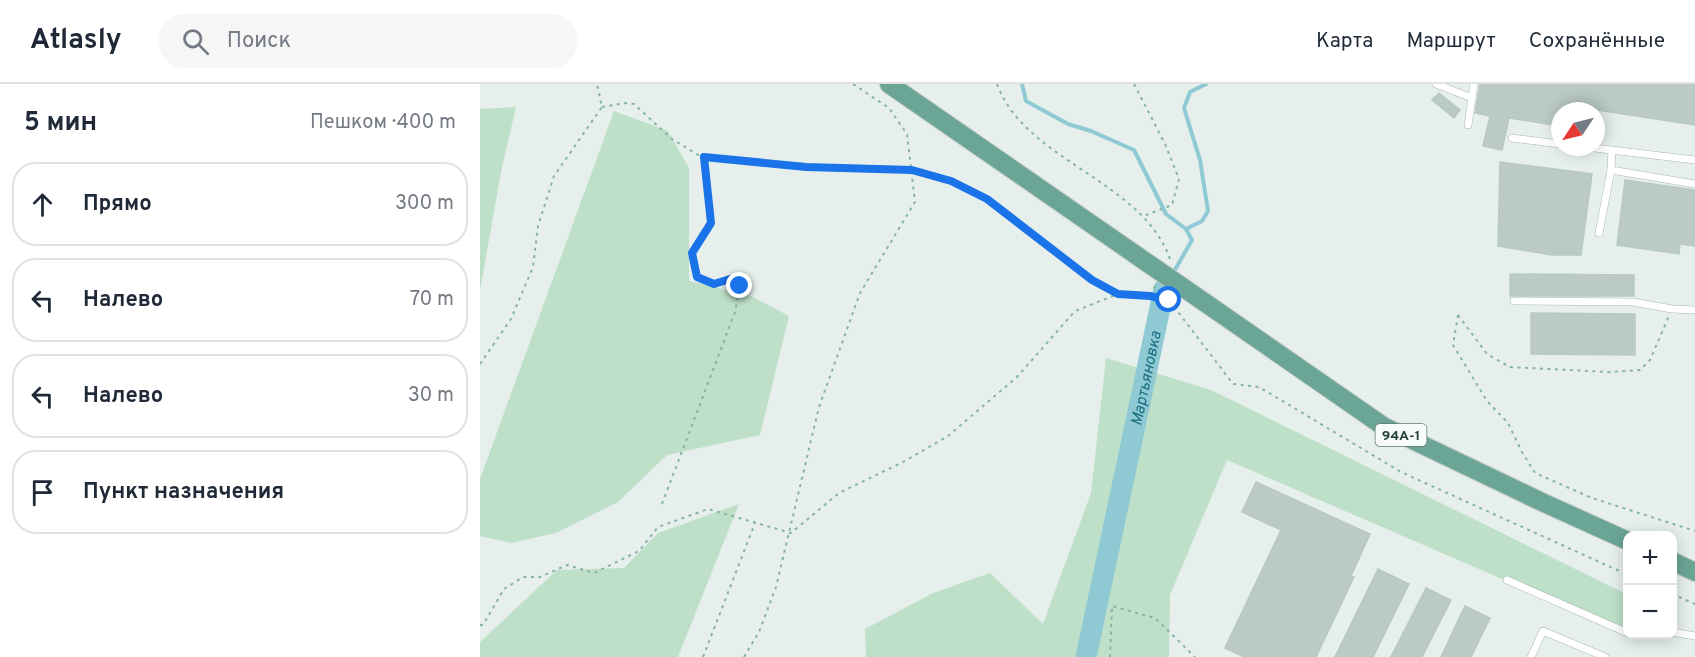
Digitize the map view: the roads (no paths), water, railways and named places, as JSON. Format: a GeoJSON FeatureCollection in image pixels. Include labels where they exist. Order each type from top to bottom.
{"type":"FeatureCollection","features":[{"type":"Feature","properties":{"kind":"main road","name":"94А-1"},"geometry":{"type":"LineString","coordinates":[[889,84],[1383,426],[1623,539]]}},
{"type":"Feature","properties":{"kind":"main road"},"geometry":{"type":"LineString","coordinates":[[1677,563],[1695,572]]}},
{"type":"Feature","properties":{"kind":"lane"},"geometry":{"type":"LineString","coordinates":[[1436,84],[1472,98]]}},
{"type":"Feature","properties":{"kind":"lane"},"geometry":{"type":"LineString","coordinates":[[1468,125],[1474,84]]}},
{"type":"Feature","properties":{"kind":"lane"},"geometry":{"type":"LineString","coordinates":[[1512,138],[1551,143]]}},
{"type":"Feature","properties":{"kind":"lane"},"geometry":{"type":"LineString","coordinates":[[1605,149],[1695,160]]}},
{"type":"Feature","properties":{"kind":"lane"},"geometry":{"type":"LineString","coordinates":[[1599,233],[1611,170],[1612,150]]}},
{"type":"Feature","properties":{"kind":"lane"},"geometry":{"type":"LineString","coordinates":[[1611,170],[1695,184]]}},
{"type":"Feature","properties":{"kind":"lane"},"geometry":{"type":"LineString","coordinates":[[1514,301],[1633,302],[1672,309],[1695,310]]}},
{"type":"Feature","properties":{"kind":"lane"},"geometry":{"type":"LineString","coordinates":[[1507,580],[1623,631]]}},
{"type":"Feature","properties":{"kind":"lane"},"geometry":{"type":"LineString","coordinates":[[1531,657],[1543,630],[1605,657]]}},
{"type":"Feature","properties":{"kind":"lane"},"geometry":{"type":"LineString","coordinates":[[1677,633],[1695,636]]}},
{"type":"Feature","properties":{"kind":"waterway","name":"Мартьяновка"},"geometry":{"type":"LineString","coordinates":[[1022,84],[1026,101],[1068,124],[1091,131],[1134,150],[1166,214],[1186,229],[1192,240],[1172,275]]}},
{"type":"Feature","properties":{"kind":"waterway"},"geometry":{"type":"LineString","coordinates":[[1186,229],[1202,221],[1208,211],[1200,160],[1184,108],[1190,92],[1206,84]]}},
{"type":"Feature","properties":{"kind":"waterway","name":"Мартьяновка"},"geometry":{"type":"LineString","coordinates":[[1086,657],[1164,289]]}}]}
